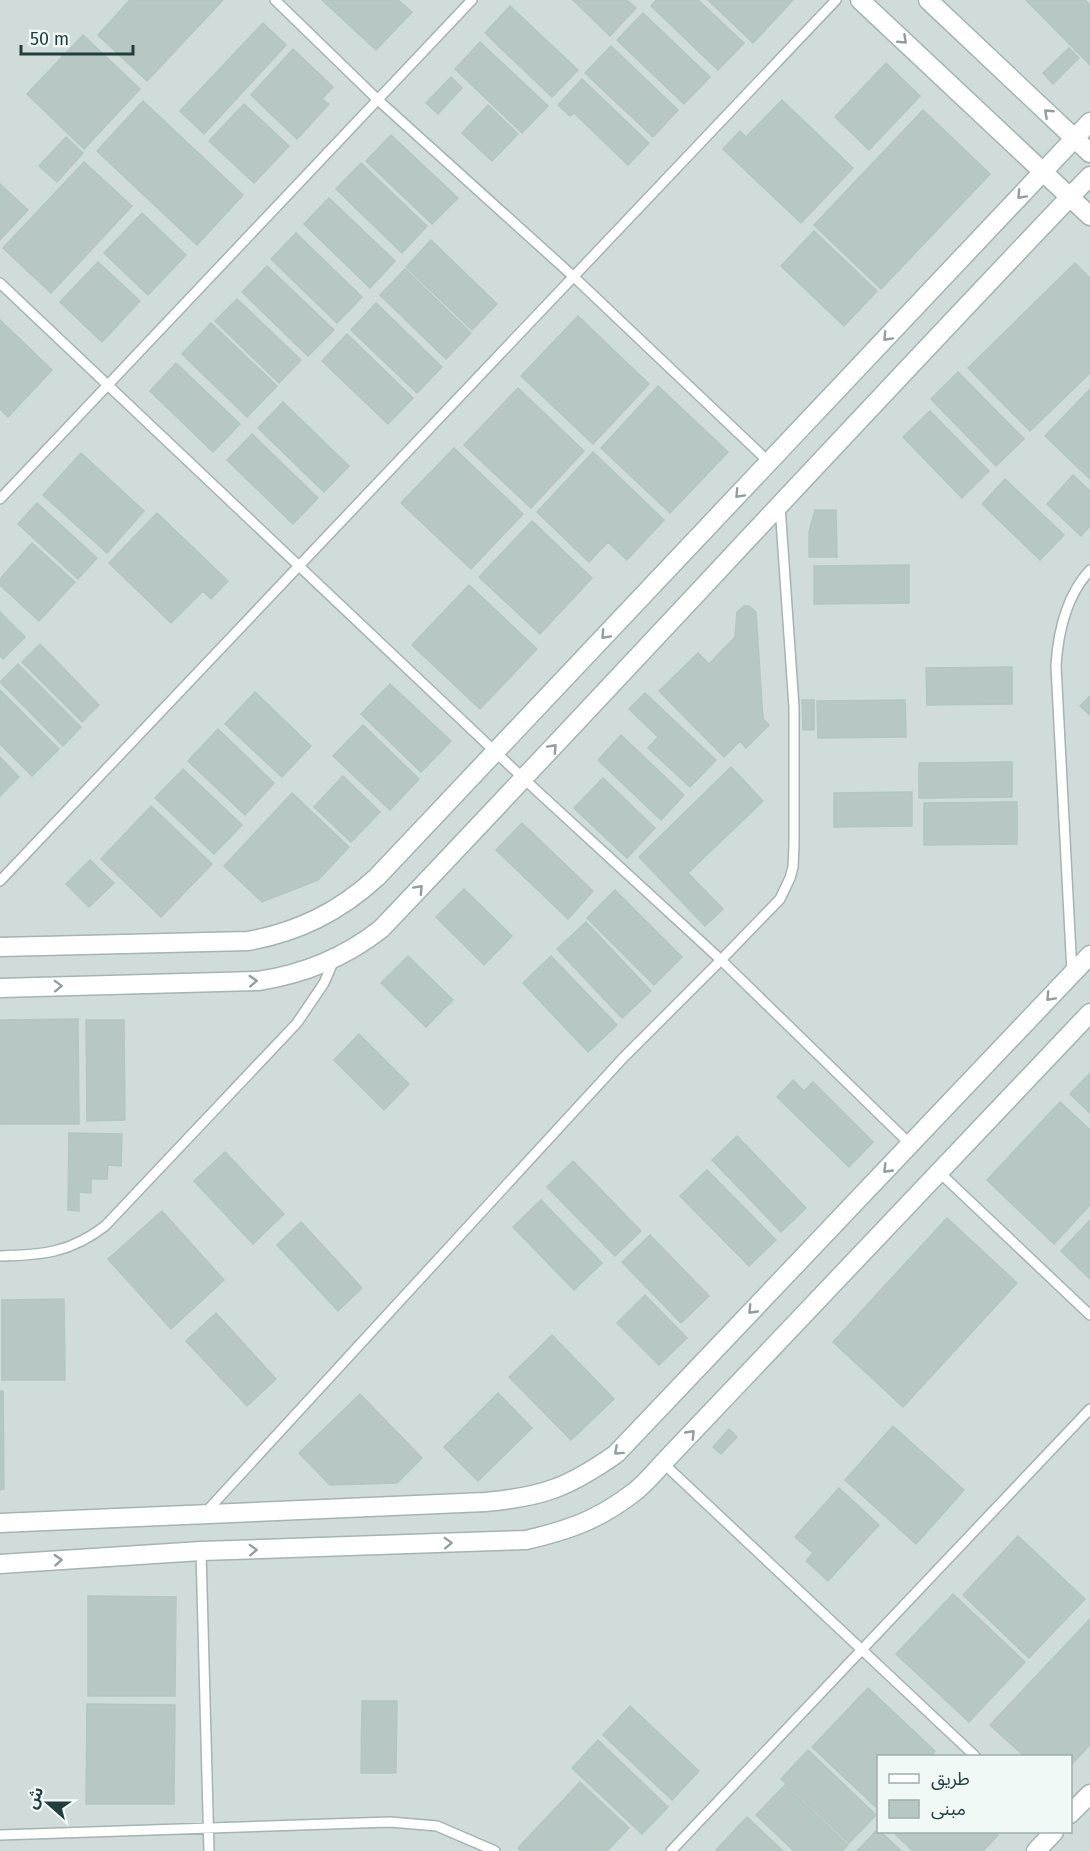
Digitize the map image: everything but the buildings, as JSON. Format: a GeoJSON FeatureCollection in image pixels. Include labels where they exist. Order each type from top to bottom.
{"type":"FeatureCollection","features":[{"type":"Feature","properties":{"kind":"street"},"geometry":{"type":"LineString","coordinates":[[860,0],[1090,216]]}},
{"type":"Feature","properties":{"kind":"street"},"geometry":{"type":"LineString","coordinates":[[928,0],[1090,153]]}},
{"type":"Feature","properties":{"kind":"street"},"geometry":{"type":"LineString","coordinates":[[0,947],[248,941],[269,937],[308,924],[345,904],[377,878],[1090,122]]}},
{"type":"Feature","properties":{"kind":"street"},"geometry":{"type":"LineString","coordinates":[[0,988],[258,981],[297,974],[334,960],[351,951],[381,929],[1090,176]]}},
{"type":"Feature","properties":{"kind":"street"},"geometry":{"type":"LineString","coordinates":[[0,1523],[521,1499],[555,1490],[587,1474],[616,1454],[1090,955]]}},
{"type":"Feature","properties":{"kind":"street"},"geometry":{"type":"LineString","coordinates":[[0,1564],[201,1551],[526,1540],[565,1531],[602,1515],[635,1492],[1090,1013]]}},
{"type":"Feature","properties":{"kind":"street"},"geometry":{"type":"LineString","coordinates":[[1072,1813],[1090,1794]]}},
{"type":"Feature","properties":{"kind":"street"},"geometry":{"type":"LineString","coordinates":[[1036,1851],[1053,1833]]}},
{"type":"Feature","properties":{"kind":"lane"},"geometry":{"type":"LineString","coordinates":[[275,0],[378,100],[574,277],[768,462]]}},
{"type":"Feature","properties":{"kind":"lane"},"geometry":{"type":"LineString","coordinates":[[0,499],[472,0]]}},
{"type":"Feature","properties":{"kind":"lane"},"geometry":{"type":"LineString","coordinates":[[0,881],[836,0]]}},
{"type":"Feature","properties":{"kind":"lane"},"geometry":{"type":"LineString","coordinates":[[0,283],[495,752],[721,960],[910,1144]]}},
{"type":"Feature","properties":{"kind":"lane"},"geometry":{"type":"LineString","coordinates":[[205,1513],[623,1059],[780,898],[793,867],[794,706],[780,504]]}},
{"type":"Feature","properties":{"kind":"lane"},"geometry":{"type":"LineString","coordinates":[[1072,974],[1056,666],[1059,634],[1064,618],[1077,588],[1090,570]]}},
{"type":"Feature","properties":{"kind":"lane"},"geometry":{"type":"LineString","coordinates":[[0,1256],[57,1252],[82,1242],[105,1226],[297,1023],[324,983],[334,960]]}},
{"type":"Feature","properties":{"kind":"lane"},"geometry":{"type":"LineString","coordinates":[[939,1172],[1090,1315]]}},
{"type":"Feature","properties":{"kind":"lane"},"geometry":{"type":"LineString","coordinates":[[671,1851],[1090,1409]]}},
{"type":"Feature","properties":{"kind":"lane"},"geometry":{"type":"LineString","coordinates":[[663,1463],[974,1755]]}},
{"type":"Feature","properties":{"kind":"lane"},"geometry":{"type":"LineString","coordinates":[[201,1551],[209,1851]]}},
{"type":"Feature","properties":{"kind":"lane"},"geometry":{"type":"LineString","coordinates":[[0,1835],[402,1823],[437,1826],[495,1851]]}},
{"type":"Feature","properties":{"kind":"shaded area"},"geometry":{"type":"Polygon","coordinates":[[[0,0],[1090,0],[1090,1851],[0,1851],[0,0]]]}}]}
